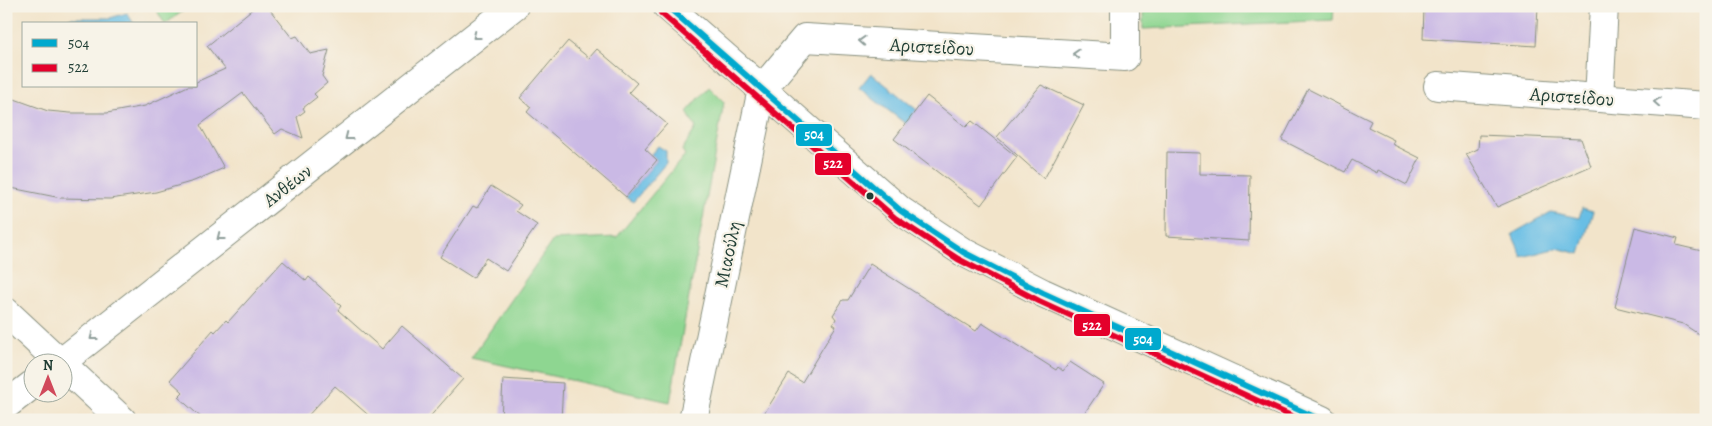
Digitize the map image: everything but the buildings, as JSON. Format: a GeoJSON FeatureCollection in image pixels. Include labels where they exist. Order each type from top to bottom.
{"type":"FeatureCollection","features":[{"type":"Feature","properties":{"kind":"street","name":"Ανθέων"},"geometry":{"type":"LineString","coordinates":[[71,354],[514,6]]}},
{"type":"Feature","properties":{"kind":"street"},"geometry":{"type":"LineString","coordinates":[[667,6],[901,211],[964,252],[1043,292],[1322,420]]}},
{"type":"Feature","properties":{"kind":"street","name":"Αριστείδου"},"geometry":{"type":"LineString","coordinates":[[762,89],[805,38],[1125,57],[1125,6]]}},
{"type":"Feature","properties":{"kind":"street"},"geometry":{"type":"LineString","coordinates":[[1599,98],[1604,6]]}},
{"type":"Feature","properties":{"kind":"street","name":"Αριστείδου"},"geometry":{"type":"LineString","coordinates":[[1438,86],[1706,106]]}},
{"type":"Feature","properties":{"kind":"street","name":"Μιαούλη"},"geometry":{"type":"LineString","coordinates":[[693,420],[762,89]]}},
{"type":"Feature","properties":{"kind":"street"},"geometry":{"type":"LineString","coordinates":[[6,312],[52,354]]}},
{"type":"Feature","properties":{"kind":"street"},"geometry":{"type":"LineString","coordinates":[[72,372],[122,420]]}},
{"type":"Feature","properties":{"kind":"street"},"geometry":{"type":"LineString","coordinates":[[6,405],[22,393]]}},
{"type":"Feature","properties":{"kind":"green space"},"geometry":{"type":"Polygon","coordinates":[[[154,6],[190,6],[168,22],[164,22],[154,6]]]}},
{"type":"Feature","properties":{"kind":"green space"},"geometry":{"type":"Polygon","coordinates":[[[1143,6],[1334,6],[1333,20],[1143,29],[1143,6]]]}},
{"type":"Feature","properties":{"kind":"green space"},"geometry":{"type":"Polygon","coordinates":[[[709,87],[724,102],[670,402],[471,358],[553,240],[617,237],[685,155],[682,150],[696,128],[687,112],[709,87]]]}},
{"type":"Feature","properties":{"kind":"water"},"geometry":{"type":"Polygon","coordinates":[[[127,13],[133,22],[69,22],[69,18],[110,18],[127,13]]]}},
{"type":"Feature","properties":{"kind":"water"},"geometry":{"type":"Polygon","coordinates":[[[871,73],[917,110],[906,124],[859,88],[871,73]]]}},
{"type":"Feature","properties":{"kind":"water"},"geometry":{"type":"Polygon","coordinates":[[[658,146],[666,151],[666,163],[633,202],[626,197],[657,160],[651,154],[658,146]]]}},
{"type":"Feature","properties":{"kind":"water"},"geometry":{"type":"Polygon","coordinates":[[[1582,208],[1593,211],[1580,254],[1557,248],[1522,257],[1512,234],[1551,212],[1579,218],[1582,208]]]}},
{"type":"Feature","properties":{"kind":"transit line","name":"504"},"geometry":{"type":"LineString","coordinates":[[667,6],[901,211],[963,252],[1043,293],[1321,420]]}},
{"type":"Feature","properties":{"kind":"transit line","name":"522"},"geometry":{"type":"LineString","coordinates":[[661,13],[895,218],[958,259],[1039,301],[1300,420]]}}]}
